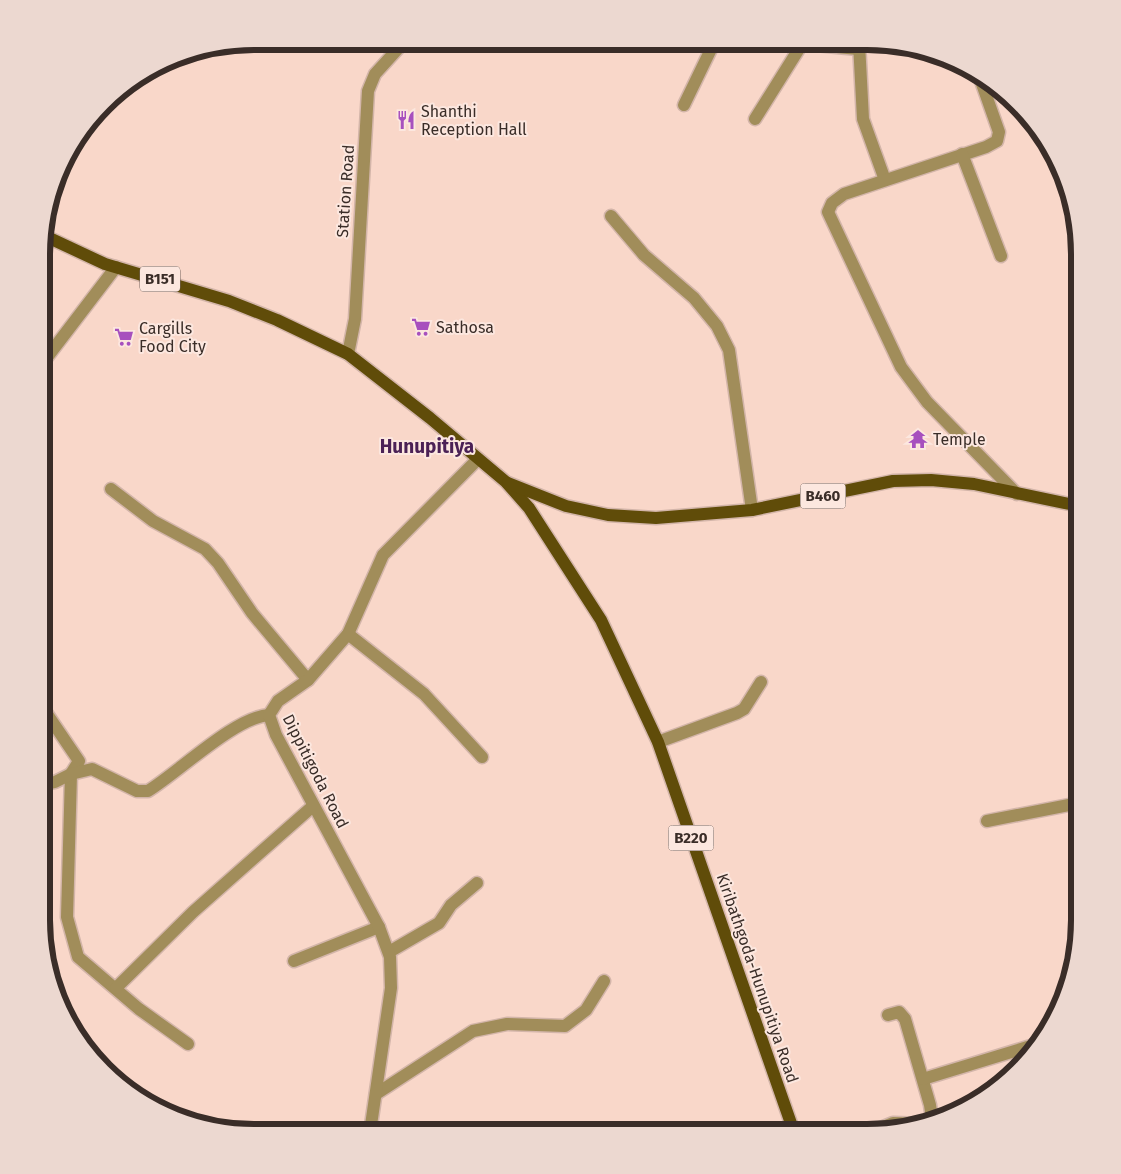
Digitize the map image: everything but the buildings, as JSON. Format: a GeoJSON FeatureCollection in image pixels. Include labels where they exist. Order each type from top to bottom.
{"type":"FeatureCollection","features":[{"type":"Feature","properties":{"kind":"main road","name":"Kiribathgoda-Hunupitiya Road"},"geometry":{"type":"LineString","coordinates":[[50,239],[72,250],[116,267],[229,301],[277,320],[348,354],[506,482],[529,508],[601,620],[658,742],[791,1124]]}},
{"type":"Feature","properties":{"kind":"main road","name":"B460"},"geometry":{"type":"LineString","coordinates":[[506,482],[566,506],[608,515],[656,518],[752,510],[893,481],[931,480],[974,484],[1071,504]]}},
{"type":"Feature","properties":{"kind":"street","name":"Station Road"},"geometry":{"type":"LineString","coordinates":[[348,354],[354,319],[368,91],[376,74],[397,50]]}},
{"type":"Feature","properties":{"kind":"street"},"geometry":{"type":"LineString","coordinates":[[684,105],[710,50]]}},
{"type":"Feature","properties":{"kind":"street"},"geometry":{"type":"LineString","coordinates":[[755,119],[795,50]]}},
{"type":"Feature","properties":{"kind":"street"},"geometry":{"type":"LineString","coordinates":[[859,50],[863,119],[885,180]]}},
{"type":"Feature","properties":{"kind":"street"},"geometry":{"type":"LineString","coordinates":[[983,86],[999,132],[997,141],[986,147],[844,194],[832,203],[828,212],[901,367],[927,402],[1017,494]]}},
{"type":"Feature","properties":{"kind":"street"},"geometry":{"type":"LineString","coordinates":[[962,154],[1001,256]]}},
{"type":"Feature","properties":{"kind":"street"},"geometry":{"type":"LineString","coordinates":[[611,216],[644,255],[694,298],[717,326],[728,350],[752,510]]}},
{"type":"Feature","properties":{"kind":"street"},"geometry":{"type":"LineString","coordinates":[[50,352],[116,267]]}},
{"type":"Feature","properties":{"kind":"street","name":"Dippitigoda Road"},"geometry":{"type":"LineString","coordinates":[[371,1124],[391,988],[388,952],[379,927],[276,735],[269,715],[278,701],[308,680],[348,634],[383,555],[478,459]]}},
{"type":"Feature","properties":{"kind":"street"},"geometry":{"type":"LineString","coordinates":[[111,489],[153,522],[205,549],[218,563],[252,613],[308,680]]}},
{"type":"Feature","properties":{"kind":"street"},"geometry":{"type":"LineString","coordinates":[[348,634],[424,694],[482,757]]}},
{"type":"Feature","properties":{"kind":"street"},"geometry":{"type":"LineString","coordinates":[[658,742],[737,714],[744,709],[760,682]]}},
{"type":"Feature","properties":{"kind":"street"},"geometry":{"type":"LineString","coordinates":[[50,783],[71,774],[92,769],[136,791],[148,791],[209,746],[254,717],[269,715]]}},
{"type":"Feature","properties":{"kind":"street"},"geometry":{"type":"LineString","coordinates":[[50,718],[80,761],[71,774],[67,917],[78,957],[140,1009],[188,1044]]}},
{"type":"Feature","properties":{"kind":"street"},"geometry":{"type":"LineString","coordinates":[[986,821],[1071,804]]}},
{"type":"Feature","properties":{"kind":"street"},"geometry":{"type":"LineString","coordinates":[[116,988],[192,912],[314,806]]}},
{"type":"Feature","properties":{"kind":"street"},"geometry":{"type":"LineString","coordinates":[[388,952],[439,924],[451,905],[477,883]]}},
{"type":"Feature","properties":{"kind":"street"},"geometry":{"type":"LineString","coordinates":[[294,961],[379,927]]}},
{"type":"Feature","properties":{"kind":"street"},"geometry":{"type":"LineString","coordinates":[[376,1094],[473,1031],[507,1024],[564,1026],[586,1010],[604,982]]}},
{"type":"Feature","properties":{"kind":"street"},"geometry":{"type":"LineString","coordinates":[[888,1015],[899,1012],[902,1014],[932,1113]]}},
{"type":"Feature","properties":{"kind":"street"},"geometry":{"type":"LineString","coordinates":[[923,1079],[1026,1047]]}},
{"type":"Feature","properties":{"kind":"place","name":"Shanthi Reception Hall"},"geometry":{"type":"Point","coordinates":[406,120]}},
{"type":"Feature","properties":{"kind":"place","name":"Sathosa"},"geometry":{"type":"Point","coordinates":[421,327]}},
{"type":"Feature","properties":{"kind":"place","name":"Cargills Food City"},"geometry":{"type":"Point","coordinates":[124,337]}},
{"type":"Feature","properties":{"kind":"place","name":"Temple"},"geometry":{"type":"Point","coordinates":[918,439]}},
{"type":"Feature","properties":{"kind":"district","name":"Hunupitiya"},"geometry":{"type":"Point","coordinates":[427,446]}}]}
